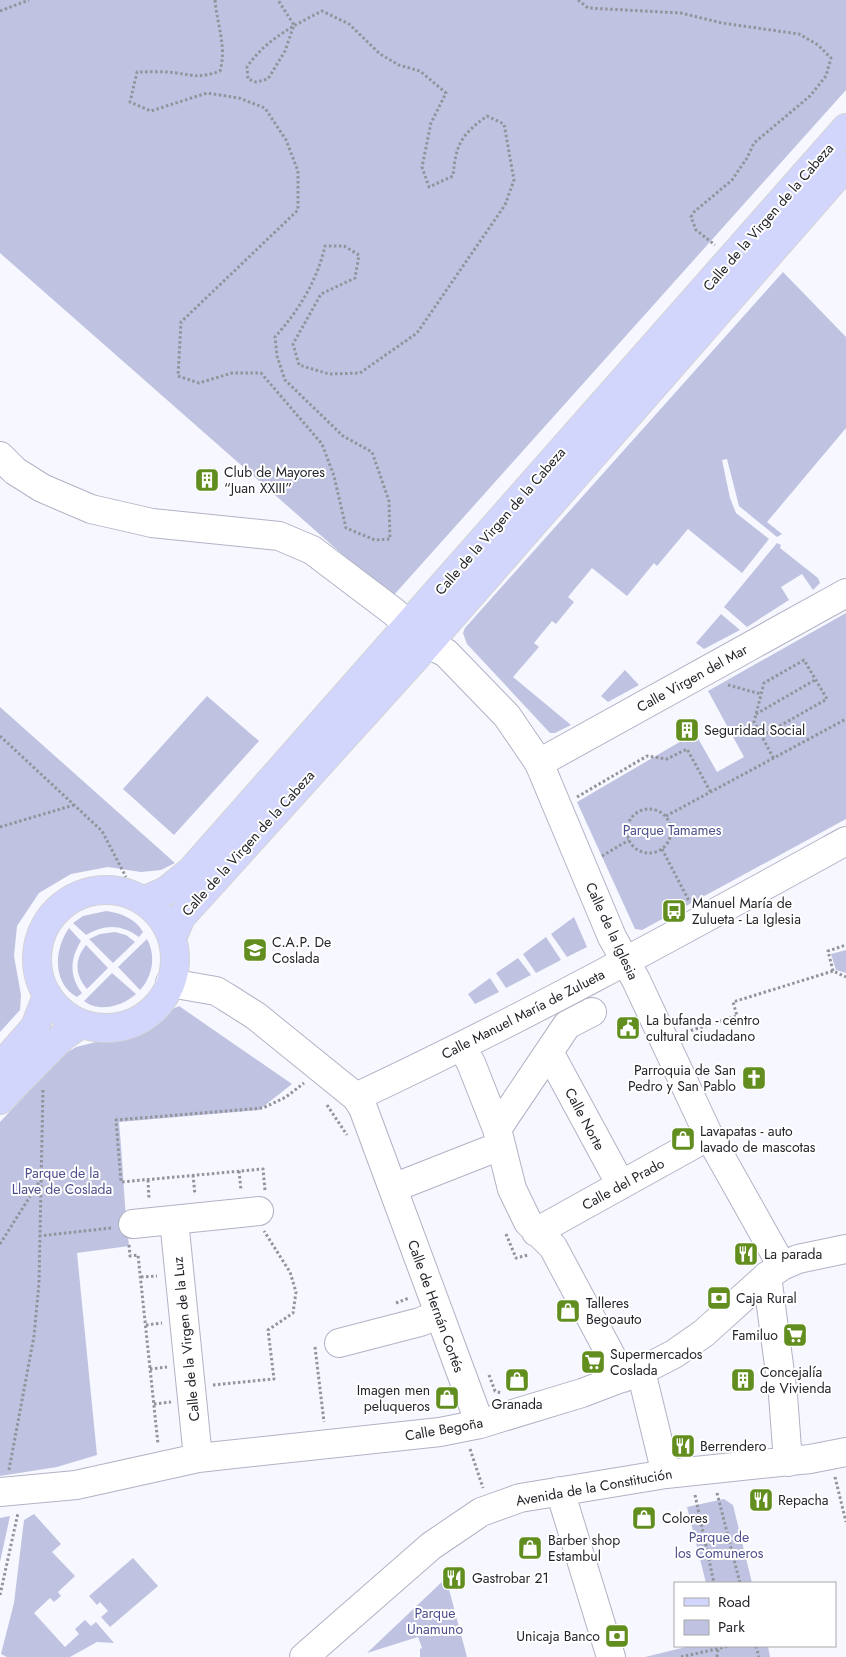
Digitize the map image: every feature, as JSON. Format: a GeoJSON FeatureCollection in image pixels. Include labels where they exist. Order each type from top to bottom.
{"type":"FeatureCollection","features":[{"type":"Feature","properties":{"kind":"main road","name":"Calle de la Virgen de la Cabeza"},"geometry":{"type":"LineString","coordinates":[[143,901],[166,891],[191,871],[846,128]]}},
{"type":"Feature","properties":{"kind":"main road","name":"Calle de la Virgen de la Cabeza"},"geometry":{"type":"LineString","coordinates":[[172,938],[181,917],[428,644],[846,166]]}},
{"type":"Feature","properties":{"kind":"main road"},"geometry":{"type":"LineString","coordinates":[[111,890],[128,893],[156,911],[166,924],[172,938],[175,968],[170,983],[156,1007],[138,1020],[120,1027],[100,1028],[81,1024],[68,1017],[47,996],[40,981],[36,965],[37,947],[42,932],[51,917],[63,905],[78,896],[94,891],[111,890]]}},
{"type":"Feature","properties":{"kind":"main road"},"geometry":{"type":"LineString","coordinates":[[0,1068],[35,1027],[47,996]]}},
{"type":"Feature","properties":{"kind":"main road"},"geometry":{"type":"LineString","coordinates":[[0,1100],[63,1036],[81,1024]]}},
{"type":"Feature","properties":{"kind":"street","name":"Calle de la Iglesia"},"geometry":{"type":"LineString","coordinates":[[0,456],[15,471],[42,488],[91,509],[152,523],[279,536],[312,550],[394,612],[428,644],[446,653],[507,716],[539,763],[612,937],[626,961],[774,1271],[788,1462]]}},
{"type":"Feature","properties":{"kind":"street","name":"Calle Virgen del Mar"},"geometry":{"type":"LineString","coordinates":[[539,763],[846,593]]}},
{"type":"Feature","properties":{"kind":"street","name":"Calle Manuel María de Zulueta"},"geometry":{"type":"LineString","coordinates":[[356,1097],[462,1047],[846,842]]}},
{"type":"Feature","properties":{"kind":"street"},"geometry":{"type":"LineString","coordinates":[[170,983],[216,991],[226,997],[256,1016],[356,1097]]}},
{"type":"Feature","properties":{"kind":"street"},"geometry":{"type":"LineString","coordinates":[[393,1188],[499,1138],[549,1052],[567,1025],[592,1012]]}},
{"type":"Feature","properties":{"kind":"street"},"geometry":{"type":"LineString","coordinates":[[462,1047],[471,1063],[499,1138],[512,1189],[536,1242],[552,1247],[632,1375],[666,1474]]}},
{"type":"Feature","properties":{"kind":"street","name":"Calle Norte"},"geometry":{"type":"LineString","coordinates":[[549,1052],[621,1185]]}},
{"type":"Feature","properties":{"kind":"street","name":"Calle de Hernán Cortés"},"geometry":{"type":"LineString","coordinates":[[356,1097],[363,1108],[440,1314],[474,1434]]}},
{"type":"Feature","properties":{"kind":"street","name":"Calle del Prado"},"geometry":{"type":"LineString","coordinates":[[536,1242],[621,1185],[709,1136]]}},
{"type":"Feature","properties":{"kind":"street"},"geometry":{"type":"LineString","coordinates":[[123,1226],[264,1212]]}},
{"type":"Feature","properties":{"kind":"street","name":"Calle de la Virgen de la Luz"},"geometry":{"type":"LineString","coordinates":[[174,1220],[198,1458]]}},
{"type":"Feature","properties":{"kind":"street","name":"Calle Begoña"},"geometry":{"type":"LineString","coordinates":[[9,1493],[76,1485],[198,1458],[440,1432],[474,1434],[632,1375],[674,1354],[704,1333],[774,1271],[798,1259],[846,1249]]}},
{"type":"Feature","properties":{"kind":"street"},"geometry":{"type":"LineString","coordinates":[[339,1343],[420,1322],[440,1314]]}},
{"type":"Feature","properties":{"kind":"street","name":"Avenida de la Constitución"},"geometry":{"type":"LineString","coordinates":[[304,1657],[431,1546],[481,1512],[520,1498],[666,1474],[788,1462],[840,1462]]}},
{"type":"Feature","properties":{"kind":"street"},"geometry":{"type":"LineString","coordinates":[[560,1491],[611,1657]]}},
{"type":"Feature","properties":{"kind":"path"},"geometry":{"type":"LineString","coordinates":[[0,11],[29,0]]}},
{"type":"Feature","properties":{"kind":"path"},"geometry":{"type":"LineString","coordinates":[[216,0],[223,44],[223,60],[220,71],[207,76],[192,77],[177,73],[137,72],[130,102],[151,111],[207,93],[239,98],[264,108],[286,140],[298,171],[298,210],[181,322],[178,376],[199,383],[232,373],[261,373],[322,444],[334,476],[346,528],[375,540],[390,539],[389,501],[372,452],[343,436],[285,380],[277,356],[275,337],[294,315],[302,301],[321,265],[326,246],[344,246],[359,256],[355,278],[321,294],[293,344],[299,365],[329,374],[360,373],[417,333],[505,205],[514,180],[504,124],[486,116],[466,132],[455,159],[452,176],[429,187],[422,167],[431,124],[446,93],[420,71],[399,65],[380,54],[349,24],[322,11],[294,25],[256,53],[247,67],[248,78],[256,82],[268,79],[285,50],[294,25]]}},
{"type":"Feature","properties":{"kind":"path"},"geometry":{"type":"LineString","coordinates":[[278,0],[294,25]]}},
{"type":"Feature","properties":{"kind":"path"},"geometry":{"type":"LineString","coordinates":[[578,0],[588,8],[681,13],[722,22],[799,34],[818,45],[831,58],[826,76],[810,96],[754,142],[747,158],[732,180],[694,212],[691,217],[696,230],[715,244]]}},
{"type":"Feature","properties":{"kind":"path"},"geometry":{"type":"LineString","coordinates":[[762,736],[826,699],[804,660],[764,683],[754,722],[774,759]]}},
{"type":"Feature","properties":{"kind":"path"},"geometry":{"type":"LineString","coordinates":[[756,714],[816,680]]}},
{"type":"Feature","properties":{"kind":"path"},"geometry":{"type":"LineString","coordinates":[[721,683],[761,694]]}},
{"type":"Feature","properties":{"kind":"path"},"geometry":{"type":"LineString","coordinates":[[666,816],[846,719]]}},
{"type":"Feature","properties":{"kind":"path"},"geometry":{"type":"LineString","coordinates":[[0,736],[102,831],[126,877]]}},
{"type":"Feature","properties":{"kind":"path"},"geometry":{"type":"LineString","coordinates":[[570,802],[647,756],[668,759],[687,749],[710,791]]}},
{"type":"Feature","properties":{"kind":"path"},"geometry":{"type":"LineString","coordinates":[[0,826],[74,804]]}},
{"type":"Feature","properties":{"kind":"path"},"geometry":{"type":"LineString","coordinates":[[653,809],[666,816],[672,829],[668,844],[662,849],[649,853],[642,852],[629,840],[627,829],[629,822],[639,811],[653,809]]}},
{"type":"Feature","properties":{"kind":"path"},"geometry":{"type":"LineString","coordinates":[[597,859],[629,840]]}},
{"type":"Feature","properties":{"kind":"path"},"geometry":{"type":"LineString","coordinates":[[662,849],[692,906]]}},
{"type":"Feature","properties":{"kind":"path"},"geometry":{"type":"LineString","coordinates":[[833,971],[828,951],[846,945]]}},
{"type":"Feature","properties":{"kind":"path"},"geometry":{"type":"LineString","coordinates":[[680,1034],[737,1016],[733,1002],[833,971],[846,977]]}},
{"type":"Feature","properties":{"kind":"path"},"geometry":{"type":"LineString","coordinates":[[204,1386],[274,1379],[268,1330],[293,1313],[296,1292],[290,1272],[263,1230],[263,1169],[121,1182],[116,1120],[263,1108],[286,1097],[307,1082]]}},
{"type":"Feature","properties":{"kind":"path"},"geometry":{"type":"LineString","coordinates":[[0,1595],[9,1493],[34,1336],[39,1283],[43,1083]]}},
{"type":"Feature","properties":{"kind":"path"},"geometry":{"type":"LineString","coordinates":[[239,1171],[241,1190]]}},
{"type":"Feature","properties":{"kind":"path"},"geometry":{"type":"LineString","coordinates":[[193,1175],[195,1195]]}},
{"type":"Feature","properties":{"kind":"path"},"geometry":{"type":"LineString","coordinates":[[0,1244],[41,1178]]}},
{"type":"Feature","properties":{"kind":"path"},"geometry":{"type":"LineString","coordinates":[[148,1180],[149,1199]]}},
{"type":"Feature","properties":{"kind":"path"},"geometry":{"type":"LineString","coordinates":[[39,1236],[123,1226]]}},
{"type":"Feature","properties":{"kind":"path"},"geometry":{"type":"LineString","coordinates":[[505,1231],[516,1258],[536,1242]]}},
{"type":"Feature","properties":{"kind":"path"},"geometry":{"type":"LineString","coordinates":[[138,1254],[158,1448]]}},
{"type":"Feature","properties":{"kind":"path"},"geometry":{"type":"LineString","coordinates":[[140,1277],[161,1275]]}},
{"type":"Feature","properties":{"kind":"path"},"geometry":{"type":"LineString","coordinates":[[146,1325],[165,1322]]}},
{"type":"Feature","properties":{"kind":"path"},"geometry":{"type":"LineString","coordinates":[[316,1360],[324,1425],[333,1424]]}},
{"type":"Feature","properties":{"kind":"path"},"geometry":{"type":"LineString","coordinates":[[150,1369],[169,1367]]}},
{"type":"Feature","properties":{"kind":"path"},"geometry":{"type":"LineString","coordinates":[[488,1373],[495,1391],[503,1393]]}},
{"type":"Feature","properties":{"kind":"path"},"geometry":{"type":"LineString","coordinates":[[154,1404],[173,1401]]}},
{"type":"Feature","properties":{"kind":"path"},"geometry":{"type":"LineString","coordinates":[[474,1434],[485,1496]]}},
{"type":"Feature","properties":{"kind":"path"},"geometry":{"type":"LineString","coordinates":[[840,1462],[846,1522]]}},
{"type":"Feature","properties":{"kind":"path"},"geometry":{"type":"LineString","coordinates":[[717,1493],[740,1582]]}},
{"type":"Feature","properties":{"kind":"path"},"geometry":{"type":"LineString","coordinates":[[695,1495],[714,1582]]}},
{"type":"Feature","properties":{"kind":"path"},"geometry":{"type":"LineString","coordinates":[[681,1657],[723,1647]]}},
{"type":"Feature","properties":{"kind":"path"},"geometry":{"type":"LineString","coordinates":[[717,1657],[718,1648]]}},
{"type":"Feature","properties":{"kind":"green space"},"geometry":{"type":"Polygon","coordinates":[[[0,0],[846,0],[846,90],[393,596],[342,554],[0,253],[0,0]]]}},
{"type":"Feature","properties":{"kind":"green space"},"geometry":{"type":"Polygon","coordinates":[[[783,272],[846,337],[846,428],[767,522],[782,534],[777,537],[739,506],[727,459],[722,460],[730,498],[736,513],[769,539],[742,573],[688,529],[657,566],[654,563],[627,596],[592,568],[568,597],[574,602],[556,624],[552,621],[534,643],[539,647],[513,677],[571,725],[555,733],[550,733],[467,644],[463,633],[465,628],[783,272]]]}},
{"type":"Feature","properties":{"kind":"green space"},"geometry":{"type":"Polygon","coordinates":[[[777,543],[781,545],[780,548],[818,578],[820,583],[813,590],[802,574],[781,587],[789,600],[747,627],[724,607],[777,543]]]}},
{"type":"Feature","properties":{"kind":"green space","name":"Parque Tamames"},"geometry":{"type":"Polygon","coordinates":[[[846,613],[846,819],[642,930],[635,929],[577,802],[695,733],[717,772],[744,757],[708,691],[846,613]]]}},
{"type":"Feature","properties":{"kind":"green space"},"geometry":{"type":"Polygon","coordinates":[[[721,614],[740,630],[704,649],[696,643],[721,614]]]}},
{"type":"Feature","properties":{"kind":"green space"},"geometry":{"type":"Polygon","coordinates":[[[625,670],[639,685],[608,702],[601,696],[625,670]]]}},
{"type":"Feature","properties":{"kind":"green space"},"geometry":{"type":"Polygon","coordinates":[[[207,696],[259,741],[174,835],[123,789],[207,696]]]}},
{"type":"Feature","properties":{"kind":"green space"},"geometry":{"type":"Polygon","coordinates":[[[0,707],[175,863],[161,870],[141,872],[108,867],[71,874],[39,893],[17,926],[14,956],[21,995],[20,1010],[0,1032],[0,707]]]}},
{"type":"Feature","properties":{"kind":"green space"},"geometry":{"type":"Polygon","coordinates":[[[106,911],[127,917],[140,927],[143,932],[139,937],[126,930],[106,927],[86,935],[73,923],[83,916],[106,911]]]}},
{"type":"Feature","properties":{"kind":"green space"},"geometry":{"type":"Polygon","coordinates":[[[574,917],[587,947],[567,957],[551,934],[574,917]]]}},
{"type":"Feature","properties":{"kind":"green space"},"geometry":{"type":"Polygon","coordinates":[[[69,928],[81,941],[72,967],[75,980],[82,993],[77,997],[63,983],[58,965],[60,946],[69,928]]]}},
{"type":"Feature","properties":{"kind":"green space"},"geometry":{"type":"Polygon","coordinates":[[[115,932],[126,935],[135,942],[113,963],[89,939],[100,934],[115,932]]]}},
{"type":"Feature","properties":{"kind":"green space"},"geometry":{"type":"Polygon","coordinates":[[[546,937],[561,960],[536,973],[523,954],[546,937]]]}},
{"type":"Feature","properties":{"kind":"green space"},"geometry":{"type":"Polygon","coordinates":[[[147,939],[152,952],[152,965],[148,978],[140,990],[118,967],[147,939]]]}},
{"type":"Feature","properties":{"kind":"green space"},"geometry":{"type":"Polygon","coordinates":[[[86,945],[108,968],[87,989],[78,973],[79,956],[86,945]]]}},
{"type":"Feature","properties":{"kind":"green space"},"geometry":{"type":"Polygon","coordinates":[[[846,950],[846,973],[836,970],[831,954],[846,950]]]}},
{"type":"Feature","properties":{"kind":"green space"},"geometry":{"type":"Polygon","coordinates":[[[518,958],[531,975],[506,988],[496,973],[518,958]]]}},
{"type":"Feature","properties":{"kind":"green space"},"geometry":{"type":"Polygon","coordinates":[[[112,973],[136,994],[118,1005],[104,1007],[90,1005],[84,1001],[112,973]]]}},
{"type":"Feature","properties":{"kind":"green space"},"geometry":{"type":"Polygon","coordinates":[[[490,978],[499,992],[475,1004],[468,994],[490,978]]]}},
{"type":"Feature","properties":{"kind":"green space","name":"Parque de la Llave de Coslada"},"geometry":{"type":"Polygon","coordinates":[[[179,1006],[292,1084],[259,1110],[119,1122],[129,1246],[77,1253],[97,1455],[57,1467],[0,1476],[0,1122],[63,1055],[76,1047],[124,1035],[141,1024],[179,1006]]]}},
{"type":"Feature","properties":{"kind":"green space","name":"Parque de los Comuneros"},"geometry":{"type":"Polygon","coordinates":[[[724,1499],[733,1505],[752,1582],[706,1582],[687,1507],[724,1499]]]}},
{"type":"Feature","properties":{"kind":"green space"},"geometry":{"type":"Polygon","coordinates":[[[34,1514],[61,1544],[52,1552],[75,1576],[58,1592],[61,1596],[54,1602],[50,1598],[34,1613],[65,1647],[79,1634],[75,1629],[85,1620],[91,1626],[96,1622],[114,1643],[97,1642],[70,1657],[7,1657],[1,1654],[14,1603],[24,1520],[34,1514]]]}},
{"type":"Feature","properties":{"kind":"green space"},"geometry":{"type":"Polygon","coordinates":[[[10,1516],[0,1562],[0,1518],[10,1516]]]}},
{"type":"Feature","properties":{"kind":"green space"},"geometry":{"type":"Polygon","coordinates":[[[133,1558],[158,1586],[110,1627],[101,1617],[108,1611],[100,1602],[97,1605],[89,1596],[133,1558]]]}},
{"type":"Feature","properties":{"kind":"green space","name":"Parque Unamuno"},"geometry":{"type":"Polygon","coordinates":[[[446,1578],[467,1657],[420,1657],[420,1649],[422,1648],[418,1637],[367,1653],[446,1578]]]}},
{"type":"Feature","properties":{"kind":"green space"},"geometry":{"type":"Polygon","coordinates":[[[686,1647],[768,1647],[770,1657],[645,1657],[686,1647]]]}},
{"type":"Feature","properties":{"kind":"place","name":"Club de Mayores “Juan XXIII”"},"geometry":{"type":"Point","coordinates":[207,480]}},
{"type":"Feature","properties":{"kind":"place","name":"Seguridad Social"},"geometry":{"type":"Point","coordinates":[687,730]}},
{"type":"Feature","properties":{"kind":"place","name":"Manuel María de Zulueta - La Iglesia"},"geometry":{"type":"Point","coordinates":[674,911]}},
{"type":"Feature","properties":{"kind":"place","name":"C.A.P. De Coslada"},"geometry":{"type":"Point","coordinates":[255,950]}},
{"type":"Feature","properties":{"kind":"place","name":"La bufanda - centro cultural ciudadano"},"geometry":{"type":"Point","coordinates":[628,1028]}},
{"type":"Feature","properties":{"kind":"place","name":"Parroquia de San Pedro y San Pablo"},"geometry":{"type":"Point","coordinates":[754,1078]}},
{"type":"Feature","properties":{"kind":"place","name":"Lavapatas - auto lavado de mascotas"},"geometry":{"type":"Point","coordinates":[683,1139]}},
{"type":"Feature","properties":{"kind":"place","name":"La parada"},"geometry":{"type":"Point","coordinates":[746,1254]}},
{"type":"Feature","properties":{"kind":"place","name":"Caja Rural"},"geometry":{"type":"Point","coordinates":[719,1298]}},
{"type":"Feature","properties":{"kind":"place","name":"Talleres Begoauto"},"geometry":{"type":"Point","coordinates":[568,1311]}},
{"type":"Feature","properties":{"kind":"place","name":"Familuo"},"geometry":{"type":"Point","coordinates":[795,1335]}},
{"type":"Feature","properties":{"kind":"place","name":"Supermercados Coslada"},"geometry":{"type":"Point","coordinates":[593,1362]}},
{"type":"Feature","properties":{"kind":"place","name":"Granada"},"geometry":{"type":"Point","coordinates":[517,1380]}},
{"type":"Feature","properties":{"kind":"place","name":"Concejalía de Vivienda"},"geometry":{"type":"Point","coordinates":[743,1380]}},
{"type":"Feature","properties":{"kind":"place","name":"Imagen men peluqueros"},"geometry":{"type":"Point","coordinates":[447,1398]}},
{"type":"Feature","properties":{"kind":"place","name":"Berrendero"},"geometry":{"type":"Point","coordinates":[683,1446]}},
{"type":"Feature","properties":{"kind":"place","name":"Repacha"},"geometry":{"type":"Point","coordinates":[761,1500]}},
{"type":"Feature","properties":{"kind":"place","name":"Colores"},"geometry":{"type":"Point","coordinates":[644,1518]}},
{"type":"Feature","properties":{"kind":"place","name":"Barber shop Estambul"},"geometry":{"type":"Point","coordinates":[530,1548]}},
{"type":"Feature","properties":{"kind":"place","name":"Gastrobar 21"},"geometry":{"type":"Point","coordinates":[454,1578]}},
{"type":"Feature","properties":{"kind":"place","name":"Unicaja Banco"},"geometry":{"type":"Point","coordinates":[617,1636]}}]}
